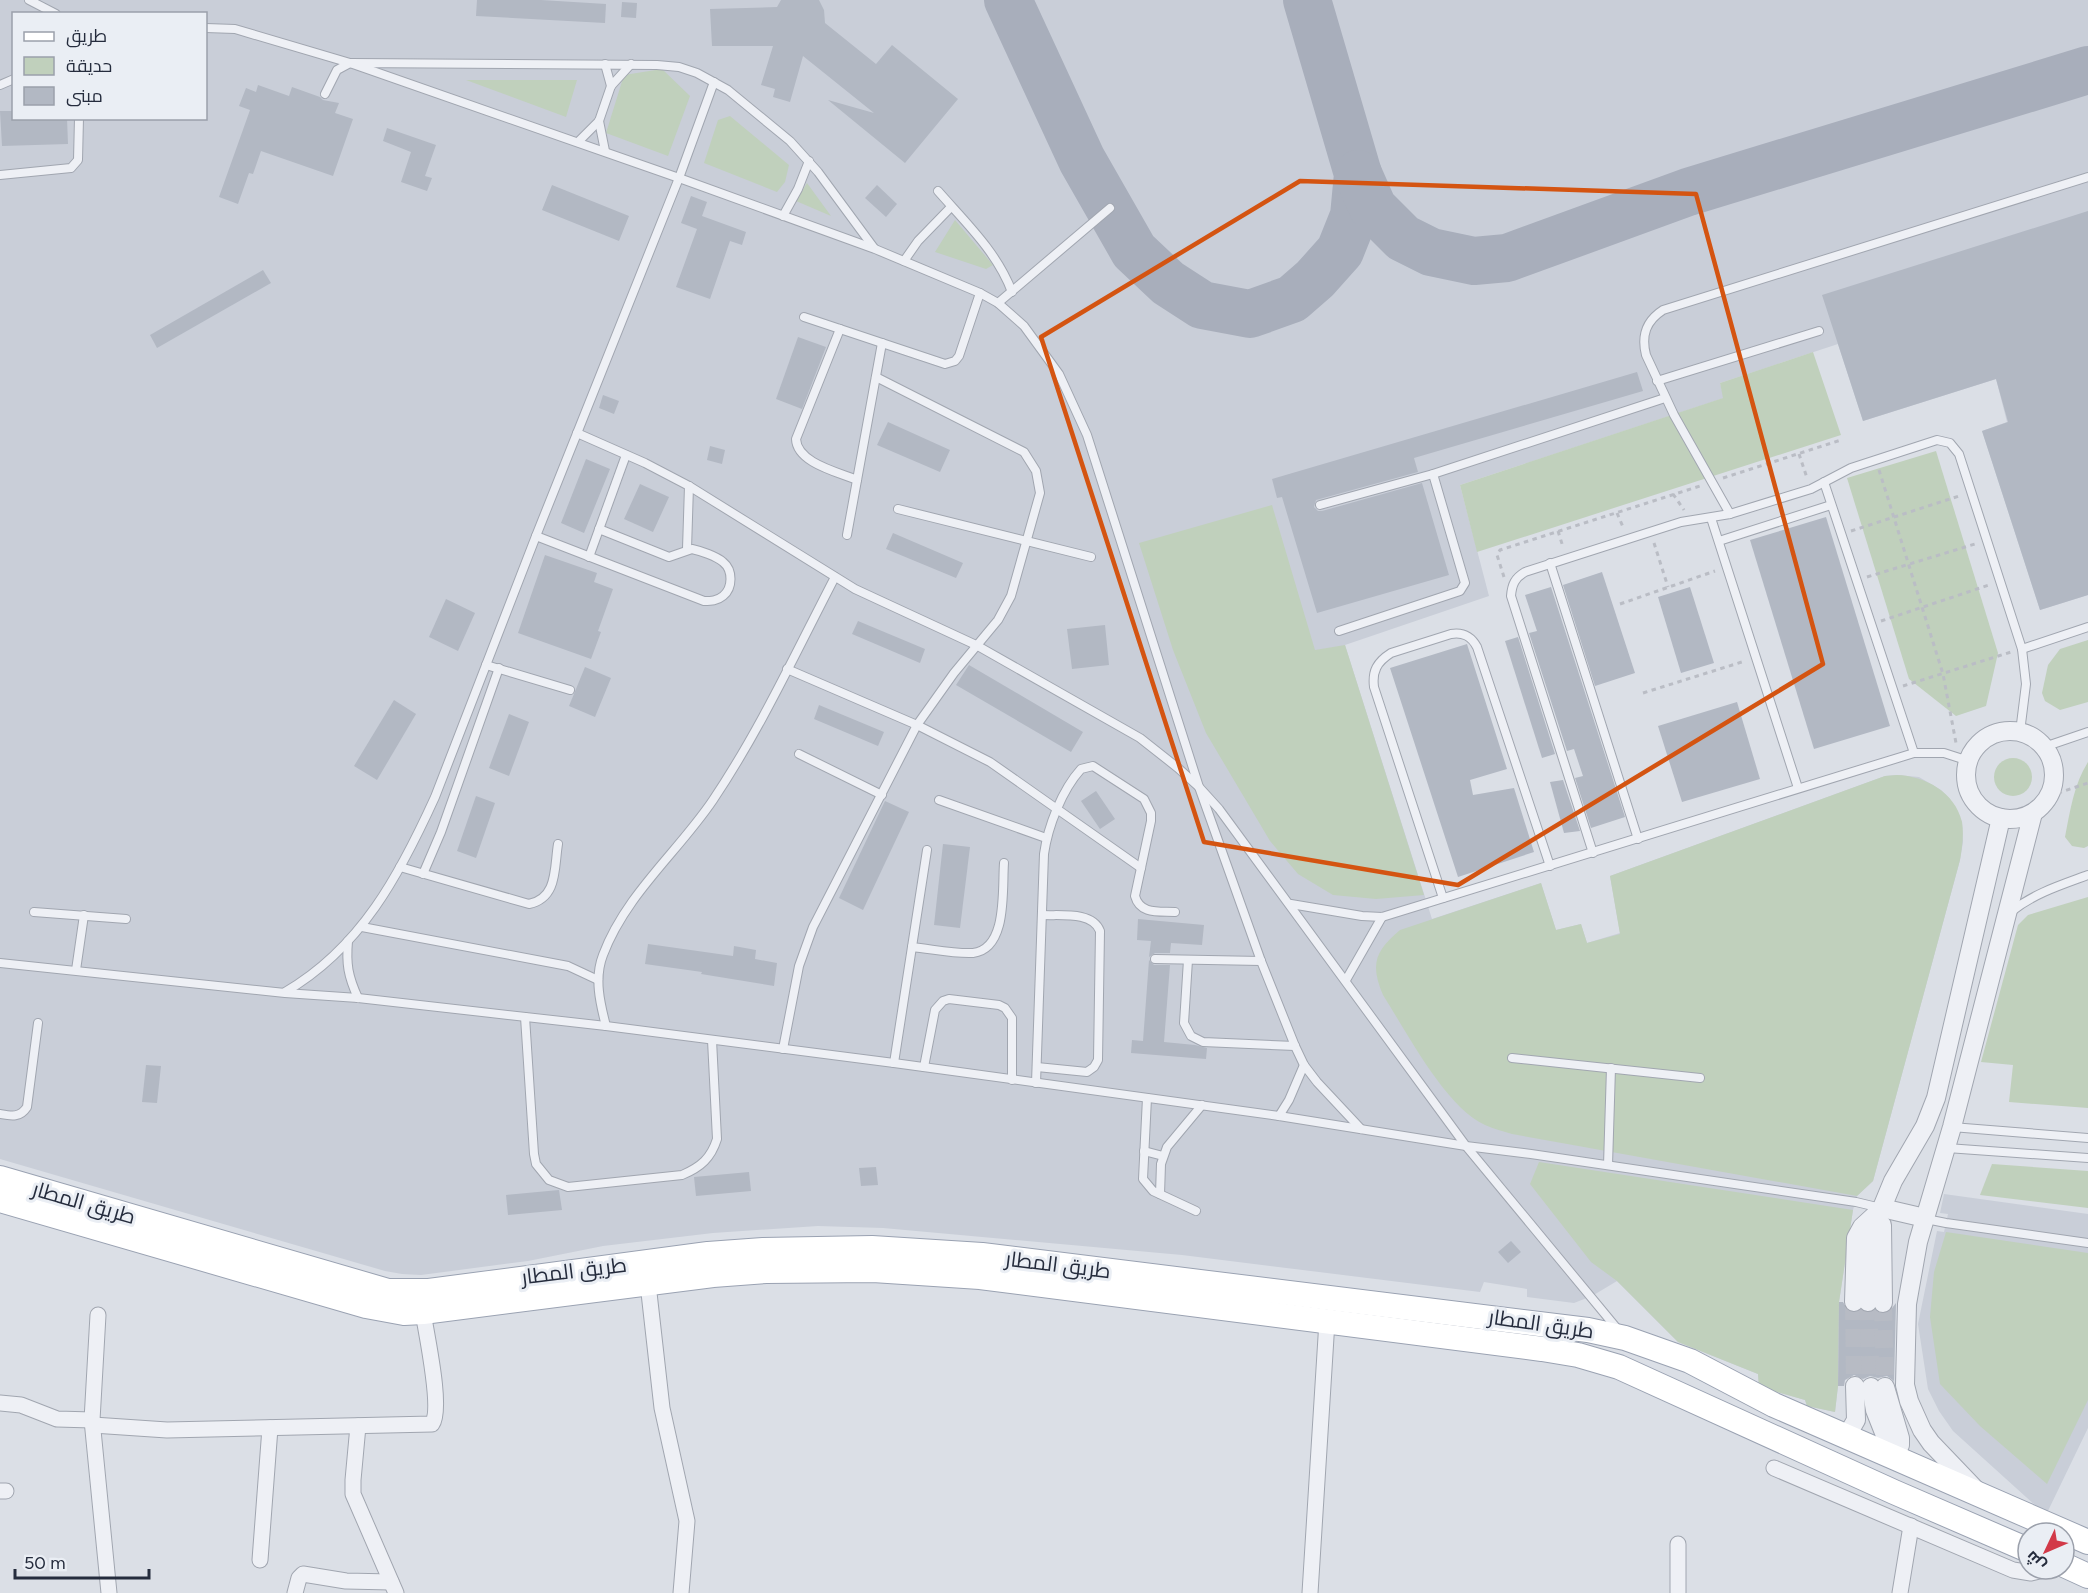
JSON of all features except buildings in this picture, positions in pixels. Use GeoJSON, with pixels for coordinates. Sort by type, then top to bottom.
{"type":"FeatureCollection","features":[{"type":"Feature","properties":{"kind":"main road","name":"طريق المطار"},"geometry":{"type":"LineString","coordinates":[[0,1178],[388,1291],[429,1291],[476,1295],[648,1284],[713,1275],[766,1271],[830,1269],[927,1272],[1327,1321],[1578,1355],[1619,1367],[2016,1545]]}},
{"type":"Feature","properties":{"kind":"main road","name":"طريق المطار"},"geometry":{"type":"LineString","coordinates":[[0,1200],[385,1311],[404,1313],[423,1312],[476,1295],[708,1254],[774,1249],[872,1248],[982,1255],[1555,1325],[1625,1338],[1690,1361],[1774,1405],[2088,1542]]}},
{"type":"Feature","properties":{"kind":"main road"},"geometry":{"type":"LineString","coordinates":[[1619,1367],[1625,1338]]}},
{"type":"Feature","properties":{"kind":"main road"},"geometry":{"type":"LineString","coordinates":[[1894,1458],[1890,1480],[1894,1492]]}},
{"type":"Feature","properties":{"kind":"main road"},"geometry":{"type":"LineString","coordinates":[[1982,1496],[1997,1520],[1992,1535]]}},
{"type":"Feature","properties":{"kind":"street"},"geometry":{"type":"LineString","coordinates":[[1999,732],[2020,732],[2037,740],[2044,747],[2051,758],[2054,783],[2042,806],[2033,813],[2012,819],[2001,818],[1979,806],[1968,785],[1964,759],[1989,736],[1999,732]]}},
{"type":"Feature","properties":{"kind":"street"},"geometry":{"type":"LineString","coordinates":[[1982,1496],[1931,1443],[1908,1401],[1905,1385],[1907,1304],[1913,1261],[1952,1127],[2033,813]]}},
{"type":"Feature","properties":{"kind":"street"},"geometry":{"type":"LineString","coordinates":[[1882,1208],[1862,1227],[1856,1238],[1868,1303],[1882,1208],[1898,1172],[1925,1126],[1936,1098],[2001,818]]}},
{"type":"Feature","properties":{"kind":"street"},"geometry":{"type":"LineString","coordinates":[[1882,1208],[1925,1218]]}},
{"type":"Feature","properties":{"kind":"street"},"geometry":{"type":"LineString","coordinates":[[648,1284],[662,1408],[687,1521],[681,1593]]}},
{"type":"Feature","properties":{"kind":"street"},"geometry":{"type":"LineString","coordinates":[[0,1403],[21,1405],[57,1419],[162,1430],[428,1424],[434,1421],[435,1383],[423,1312]]}},
{"type":"Feature","properties":{"kind":"street"},"geometry":{"type":"LineString","coordinates":[[99,1315],[92,1423],[108,1593]]}},
{"type":"Feature","properties":{"kind":"street"},"geometry":{"type":"LineString","coordinates":[[1310,1593],[1327,1321]]}},
{"type":"Feature","properties":{"kind":"street"},"geometry":{"type":"LineString","coordinates":[[1846,1437],[1870,1387],[1900,1438],[1900,1445],[1894,1458]]}},
{"type":"Feature","properties":{"kind":"street"},"geometry":{"type":"LineString","coordinates":[[295,1593],[299,1578],[303,1574],[347,1587],[393,1588],[353,1494],[358,1426]]}},
{"type":"Feature","properties":{"kind":"street"},"geometry":{"type":"LineString","coordinates":[[260,1560],[270,1428]]}},
{"type":"Feature","properties":{"kind":"street"},"geometry":{"type":"LineString","coordinates":[[1774,1468],[2016,1570]]}},
{"type":"Feature","properties":{"kind":"street"},"geometry":{"type":"LineString","coordinates":[[1900,1593],[1911,1526]]}},
{"type":"Feature","properties":{"kind":"street"},"geometry":{"type":"LineString","coordinates":[[1678,1544],[1678,1593]]}},
{"type":"Feature","properties":{"kind":"lane"},"geometry":{"type":"LineString","coordinates":[[29,0],[52,12]]}},
{"type":"Feature","properties":{"kind":"lane"},"geometry":{"type":"LineString","coordinates":[[207,28],[235,30],[350,63],[605,151],[875,249],[980,293],[998,303],[1024,326],[1059,374],[1087,435],[1199,787],[1295,1046],[1304,1065],[1361,1129]]}},
{"type":"Feature","properties":{"kind":"lane"},"geometry":{"type":"LineString","coordinates":[[325,94],[337,70],[350,63],[631,64],[679,67],[714,81],[728,90],[790,141],[809,161],[875,249]]}},
{"type":"Feature","properties":{"kind":"lane"},"geometry":{"type":"LineString","coordinates":[[604,64],[611,86]]}},
{"type":"Feature","properties":{"kind":"lane"},"geometry":{"type":"LineString","coordinates":[[578,142],[599,121],[611,86],[631,64]]}},
{"type":"Feature","properties":{"kind":"lane"},"geometry":{"type":"LineString","coordinates":[[285,993],[313,974],[362,927],[400,867],[435,797],[536,536],[680,178],[714,81]]}},
{"type":"Feature","properties":{"kind":"lane"},"geometry":{"type":"LineString","coordinates":[[0,175],[71,168],[78,160],[79,120]]}},
{"type":"Feature","properties":{"kind":"lane"},"geometry":{"type":"LineString","coordinates":[[599,121],[605,151]]}},
{"type":"Feature","properties":{"kind":"lane"},"geometry":{"type":"LineString","coordinates":[[783,216],[798,189],[809,161]]}},
{"type":"Feature","properties":{"kind":"lane"},"geometry":{"type":"LineString","coordinates":[[1730,514],[1665,398],[1646,355],[1643,344],[1644,334],[1647,324],[1654,316],[1663,310],[2088,177]]}},
{"type":"Feature","properties":{"kind":"lane"},"geometry":{"type":"LineString","coordinates":[[938,191],[994,256],[1002,267],[1012,292]]}},
{"type":"Feature","properties":{"kind":"lane"},"geometry":{"type":"LineString","coordinates":[[904,261],[924,234],[951,207]]}},
{"type":"Feature","properties":{"kind":"lane"},"geometry":{"type":"LineString","coordinates":[[998,303],[1110,208]]}},
{"type":"Feature","properties":{"kind":"lane"},"geometry":{"type":"LineString","coordinates":[[804,317],[950,364],[959,356],[980,293]]}},
{"type":"Feature","properties":{"kind":"lane"},"geometry":{"type":"LineString","coordinates":[[840,329],[796,439],[796,447],[807,459],[857,480]]}},
{"type":"Feature","properties":{"kind":"lane"},"geometry":{"type":"LineString","coordinates":[[1657,381],[1819,331]]}},
{"type":"Feature","properties":{"kind":"lane"},"geometry":{"type":"LineString","coordinates":[[847,535],[882,343]]}},
{"type":"Feature","properties":{"kind":"lane"},"geometry":{"type":"LineString","coordinates":[[783,1049],[805,946],[917,726],[931,704],[1004,610],[1011,596],[1040,493],[1036,471],[1024,452],[876,377]]}},
{"type":"Feature","properties":{"kind":"lane"},"geometry":{"type":"LineString","coordinates":[[1320,505],[1433,474],[1665,398]]}},
{"type":"Feature","properties":{"kind":"lane"},"geometry":{"type":"LineString","coordinates":[[577,433],[689,486],[864,594],[976,645],[1140,738],[1199,787],[1219,809],[1291,904],[1466,1146],[1625,1338]]}},
{"type":"Feature","properties":{"kind":"lane"},"geometry":{"type":"LineString","coordinates":[[1593,853],[1512,596],[1514,581],[1525,572],[1650,532],[1690,520],[1730,514],[1811,489],[1851,468],[1937,440],[1950,443],[1959,454],[2022,649],[2026,684],[2020,732]]}},
{"type":"Feature","properties":{"kind":"lane"},"geometry":{"type":"LineString","coordinates":[[589,557],[626,455]]}},
{"type":"Feature","properties":{"kind":"lane"},"geometry":{"type":"LineString","coordinates":[[1339,631],[1460,591],[1464,587],[1465,583],[1433,474]]}},
{"type":"Feature","properties":{"kind":"lane"},"geometry":{"type":"LineString","coordinates":[[1824,483],[1914,753]]}},
{"type":"Feature","properties":{"kind":"lane"},"geometry":{"type":"LineString","coordinates":[[687,549],[689,486]]}},
{"type":"Feature","properties":{"kind":"lane"},"geometry":{"type":"LineString","coordinates":[[1719,541],[1831,505]]}},
{"type":"Feature","properties":{"kind":"lane"},"geometry":{"type":"LineString","coordinates":[[898,510],[1091,557]]}},
{"type":"Feature","properties":{"kind":"lane"},"geometry":{"type":"LineString","coordinates":[[1712,518],[1798,789]]}},
{"type":"Feature","properties":{"kind":"lane"},"geometry":{"type":"LineString","coordinates":[[536,536],[704,601],[714,601],[723,596],[729,588],[731,579],[729,569],[723,561],[696,550],[687,549],[669,557],[600,529]]}},
{"type":"Feature","properties":{"kind":"lane"},"geometry":{"type":"LineString","coordinates":[[1550,563],[1638,839]]}},
{"type":"Feature","properties":{"kind":"lane"},"geometry":{"type":"LineString","coordinates":[[606,1026],[600,1003],[598,980],[602,956],[642,888],[716,795],[742,755],[835,577]]}},
{"type":"Feature","properties":{"kind":"lane"},"geometry":{"type":"LineString","coordinates":[[2022,649],[2088,627]]}},
{"type":"Feature","properties":{"kind":"lane"},"geometry":{"type":"LineString","coordinates":[[1443,898],[1374,687],[1373,677],[1382,659],[1391,653],[1451,634],[1467,635],[1477,647],[1550,866]]}},
{"type":"Feature","properties":{"kind":"lane"},"geometry":{"type":"LineString","coordinates":[[486,665],[570,690]]}},
{"type":"Feature","properties":{"kind":"lane"},"geometry":{"type":"LineString","coordinates":[[423,874],[441,832],[499,668]]}},
{"type":"Feature","properties":{"kind":"lane"},"geometry":{"type":"LineString","coordinates":[[787,669],[917,726],[990,762],[1141,868]]}},
{"type":"Feature","properties":{"kind":"lane"},"geometry":{"type":"LineString","coordinates":[[2044,747],[2088,732]]}},
{"type":"Feature","properties":{"kind":"lane"},"geometry":{"type":"LineString","coordinates":[[1291,904],[1362,916],[1382,917],[1914,753],[1944,753],[1964,759]]}},
{"type":"Feature","properties":{"kind":"lane"},"geometry":{"type":"LineString","coordinates":[[799,754],[882,795]]}},
{"type":"Feature","properties":{"kind":"lane"},"geometry":{"type":"LineString","coordinates":[[1036,1083],[1046,838],[1058,808],[1077,774],[1086,766],[1093,766],[1144,799],[1151,813],[1151,821],[1135,897],[1138,905],[1145,910],[1176,912]]}},
{"type":"Feature","properties":{"kind":"lane"},"geometry":{"type":"LineString","coordinates":[[939,800],[1046,838]]}},
{"type":"Feature","properties":{"kind":"lane"},"geometry":{"type":"LineString","coordinates":[[400,867],[520,903],[537,902],[550,890],[558,844]]}},
{"type":"Feature","properties":{"kind":"lane"},"geometry":{"type":"LineString","coordinates":[[894,1063],[927,850]]}},
{"type":"Feature","properties":{"kind":"lane"},"geometry":{"type":"LineString","coordinates":[[912,947],[972,953],[987,948],[1000,928],[1004,863]]}},
{"type":"Feature","properties":{"kind":"lane"},"geometry":{"type":"LineString","coordinates":[[2006,915],[2035,896],[2088,875]]}},
{"type":"Feature","properties":{"kind":"lane"},"geometry":{"type":"LineString","coordinates":[[34,912],[126,919]]}},
{"type":"Feature","properties":{"kind":"lane"},"geometry":{"type":"LineString","coordinates":[[76,970],[84,915]]}},
{"type":"Feature","properties":{"kind":"lane"},"geometry":{"type":"LineString","coordinates":[[1037,1067],[1087,1072],[1098,1060],[1100,931],[1097,925],[1087,918],[1042,915]]}},
{"type":"Feature","properties":{"kind":"lane"},"geometry":{"type":"LineString","coordinates":[[1346,980],[1382,917]]}},
{"type":"Feature","properties":{"kind":"lane"},"geometry":{"type":"LineString","coordinates":[[362,927],[567,966],[598,980]]}},
{"type":"Feature","properties":{"kind":"lane"},"geometry":{"type":"LineString","coordinates":[[348,941],[346,961],[349,980],[358,998]]}},
{"type":"Feature","properties":{"kind":"lane"},"geometry":{"type":"LineString","coordinates":[[1155,959],[1262,962]]}},
{"type":"Feature","properties":{"kind":"lane"},"geometry":{"type":"LineString","coordinates":[[1188,960],[1184,1023],[1191,1036],[1203,1042],[1295,1046]]}},
{"type":"Feature","properties":{"kind":"lane"},"geometry":{"type":"LineString","coordinates":[[0,963],[285,993],[358,998],[606,1026],[894,1063],[1279,1116],[1466,1146],[1856,1202],[1882,1208]]}},
{"type":"Feature","properties":{"kind":"lane"},"geometry":{"type":"LineString","coordinates":[[924,1067],[935,1010],[939,1005],[949,999],[999,1005],[1005,1008],[1012,1018],[1012,1080]]}},
{"type":"Feature","properties":{"kind":"lane"},"geometry":{"type":"LineString","coordinates":[[525,1017],[536,1164],[549,1180],[568,1187],[682,1174],[694,1170],[705,1162],[717,1138],[712,1040]]}},
{"type":"Feature","properties":{"kind":"lane"},"geometry":{"type":"LineString","coordinates":[[0,1114],[15,1117],[24,1112],[27,1107],[38,1023]]}},
{"type":"Feature","properties":{"kind":"lane"},"geometry":{"type":"LineString","coordinates":[[1512,1058],[1700,1078]]}},
{"type":"Feature","properties":{"kind":"lane"},"geometry":{"type":"LineString","coordinates":[[1279,1116],[1289,1100],[1304,1065]]}},
{"type":"Feature","properties":{"kind":"lane"},"geometry":{"type":"LineString","coordinates":[[1608,1166],[1611,1068]]}},
{"type":"Feature","properties":{"kind":"lane"},"geometry":{"type":"LineString","coordinates":[[1148,1098],[1143,1179],[1147,1186],[1196,1212]]}},
{"type":"Feature","properties":{"kind":"lane"},"geometry":{"type":"LineString","coordinates":[[1160,1194],[1163,1156],[1173,1139],[1202,1105]]}},
{"type":"Feature","properties":{"kind":"lane"},"geometry":{"type":"LineString","coordinates":[[1952,1127],[2088,1138]]}},
{"type":"Feature","properties":{"kind":"lane"},"geometry":{"type":"LineString","coordinates":[[1946,1148],[2088,1158]]}},
{"type":"Feature","properties":{"kind":"lane"},"geometry":{"type":"LineString","coordinates":[[1144,1151],[1163,1156]]}},
{"type":"Feature","properties":{"kind":"lane"},"geometry":{"type":"LineString","coordinates":[[1925,1218],[2088,1243]]}},
{"type":"Feature","properties":{"kind":"path"},"geometry":{"type":"LineString","coordinates":[[1512,596],[1497,553],[1500,550],[1841,440]]}},
{"type":"Feature","properties":{"kind":"path"},"geometry":{"type":"LineString","coordinates":[[1799,454],[1811,489]]}},
{"type":"Feature","properties":{"kind":"path"},"geometry":{"type":"LineString","coordinates":[[1875,459],[1943,674],[1964,759]]}},
{"type":"Feature","properties":{"kind":"path"},"geometry":{"type":"LineString","coordinates":[[1841,534],[1971,492]]}},
{"type":"Feature","properties":{"kind":"path"},"geometry":{"type":"LineString","coordinates":[[1673,494],[1690,520]]}},
{"type":"Feature","properties":{"kind":"path"},"geometry":{"type":"LineString","coordinates":[[1558,531],[1567,558]]}},
{"type":"Feature","properties":{"kind":"path"},"geometry":{"type":"LineString","coordinates":[[1650,532],[1668,587]]}},
{"type":"Feature","properties":{"kind":"path"},"geometry":{"type":"LineString","coordinates":[[1856,580],[1987,541]]}},
{"type":"Feature","properties":{"kind":"path"},"geometry":{"type":"LineString","coordinates":[[1620,604],[1727,567]]}},
{"type":"Feature","properties":{"kind":"path"},"geometry":{"type":"LineString","coordinates":[[1871,625],[2000,582]]}},
{"type":"Feature","properties":{"kind":"path"},"geometry":{"type":"LineString","coordinates":[[1892,689],[2022,649]]}},
{"type":"Feature","properties":{"kind":"path"},"geometry":{"type":"LineString","coordinates":[[1643,693],[1756,657]]}},
{"type":"Feature","properties":{"kind":"path"},"geometry":{"type":"LineString","coordinates":[[2049,796],[2088,783]]}},
{"type":"Feature","properties":{"kind":"highlighted area"},"geometry":{"type":"Polygon","coordinates":[[[1300,181],[1696,194],[1823,664],[1458,885],[1204,842],[1041,337],[1300,181]]]}},
{"type":"Feature","properties":{"kind":"shaded area"},"geometry":{"type":"Polygon","coordinates":[[[0,0],[2088,0],[2088,595],[2040,610],[1982,431],[2007,422],[1996,379],[1863,421],[1838,344],[1720,383],[1724,398],[1460,485],[1489,596],[1345,645],[1432,919],[1541,883],[1556,930],[1581,924],[1587,943],[1620,933],[1610,876],[1885,776],[1919,777],[1941,790],[1950,799],[1962,822],[1963,842],[1960,860],[1873,1181],[1857,1196],[1853,1210],[1839,1302],[1838,1386],[1835,1412],[1807,1406],[1805,1400],[1759,1387],[1758,1374],[1678,1342],[1617,1281],[1592,1296],[1574,1303],[1527,1297],[1527,1289],[1484,1282],[1480,1292],[1182,1255],[883,1228],[818,1226],[713,1233],[603,1246],[528,1261],[421,1275],[385,1271],[0,1159],[0,0]]]}},
{"type":"Feature","properties":{"kind":"shaded area"},"geometry":{"type":"Polygon","coordinates":[[[1944,1194],[2088,1214],[2088,1428],[2046,1515],[1953,1431],[1939,1411],[1928,1389],[1918,1324],[1937,1231],[1944,1232],[1948,1214],[1940,1213],[1944,1194]]]}},
{"type":"Feature","properties":{"kind":"green space"},"geometry":{"type":"Polygon","coordinates":[[[662,69],[690,96],[668,156],[606,133],[624,75],[662,69]]]}},
{"type":"Feature","properties":{"kind":"green space"},"geometry":{"type":"Polygon","coordinates":[[[466,80],[577,80],[566,117],[466,80]]]}},
{"type":"Feature","properties":{"kind":"green space"},"geometry":{"type":"Polygon","coordinates":[[[730,116],[789,165],[785,182],[777,192],[704,163],[718,120],[730,116]]]}},
{"type":"Feature","properties":{"kind":"green space"},"geometry":{"type":"Polygon","coordinates":[[[807,183],[831,216],[796,201],[807,183]]]}},
{"type":"Feature","properties":{"kind":"green space"},"geometry":{"type":"Polygon","coordinates":[[[955,220],[993,265],[986,269],[935,252],[955,220]]]}},
{"type":"Feature","properties":{"kind":"green space"},"geometry":{"type":"Polygon","coordinates":[[[1813,352],[1841,435],[1477,552],[1460,485],[1723,398],[1720,383],[1813,352]]]}},
{"type":"Feature","properties":{"kind":"green space"},"geometry":{"type":"Polygon","coordinates":[[[1936,451],[1998,653],[1986,706],[1956,716],[1909,679],[1847,478],[1936,451]]]}},
{"type":"Feature","properties":{"kind":"green space"},"geometry":{"type":"Polygon","coordinates":[[[1272,505],[1315,650],[1345,645],[1424,895],[1376,899],[1333,895],[1298,874],[1270,841],[1206,733],[1173,650],[1139,543],[1272,505]]]}},
{"type":"Feature","properties":{"kind":"green space"},"geometry":{"type":"Polygon","coordinates":[[[2088,640],[2088,702],[2060,710],[2045,701],[2042,693],[2048,665],[2060,649],[2088,640]]]}},
{"type":"Feature","properties":{"kind":"green space"},"geometry":{"type":"Polygon","coordinates":[[[2013,758],[2027,763],[2032,777],[2027,791],[2013,796],[1999,791],[1994,777],[1999,763],[2013,758]]]}},
{"type":"Feature","properties":{"kind":"green space"},"geometry":{"type":"Polygon","coordinates":[[[2088,762],[2088,846],[2084,848],[2072,846],[2065,837],[2076,789],[2088,762]]]}},
{"type":"Feature","properties":{"kind":"green space"},"geometry":{"type":"Polygon","coordinates":[[[1897,775],[1928,782],[1946,794],[1958,811],[1963,832],[1960,860],[1873,1181],[1857,1196],[1512,1134],[1485,1125],[1470,1116],[1442,1086],[1383,995],[1377,975],[1377,959],[1385,945],[1400,930],[1541,883],[1556,930],[1581,924],[1587,943],[1620,934],[1610,876],[1885,776],[1897,775]]]}},
{"type":"Feature","properties":{"kind":"green space"},"geometry":{"type":"Polygon","coordinates":[[[2088,897],[2088,1108],[2009,1102],[2013,1065],[1981,1062],[2018,925],[2028,915],[2088,897]]]}},
{"type":"Feature","properties":{"kind":"green space"},"geometry":{"type":"Polygon","coordinates":[[[1539,1162],[1853,1210],[1839,1302],[1838,1386],[1835,1412],[1807,1406],[1805,1400],[1759,1387],[1758,1374],[1678,1342],[1617,1281],[1591,1262],[1530,1184],[1539,1162]]]}},
{"type":"Feature","properties":{"kind":"green space"},"geometry":{"type":"Polygon","coordinates":[[[1992,1164],[2088,1171],[2088,1208],[1980,1195],[1992,1164]]]}},
{"type":"Feature","properties":{"kind":"green space"},"geometry":{"type":"Polygon","coordinates":[[[1946,1232],[2088,1253],[2088,1400],[2047,1484],[1980,1426],[1940,1384],[1930,1317],[1934,1272],[1946,1232]]]}},
{"type":"Feature","properties":{"kind":"taxiway"},"geometry":{"type":"LineString","coordinates":[[1008,0],[1082,160],[1134,251],[1168,283],[1202,305],[1250,314],[1292,299],[1315,279],[1340,251],[1354,216],[1358,174],[1307,0]]}},
{"type":"Feature","properties":{"kind":"taxiway"},"geometry":{"type":"LineString","coordinates":[[1358,174],[1373,208],[1403,238],[1431,252],[1474,261],[1507,258],[1688,192],[2088,70]]}},
{"type":"Feature","properties":{"kind":"tunnel"},"geometry":{"type":"LineString","coordinates":[[1854,1302],[1855,1386]]}},
{"type":"Feature","properties":{"kind":"tunnel"},"geometry":{"type":"LineString","coordinates":[[1868,1302],[1871,1387]]}},
{"type":"Feature","properties":{"kind":"tunnel"},"geometry":{"type":"LineString","coordinates":[[1883,1303],[1885,1387]]}}]}
